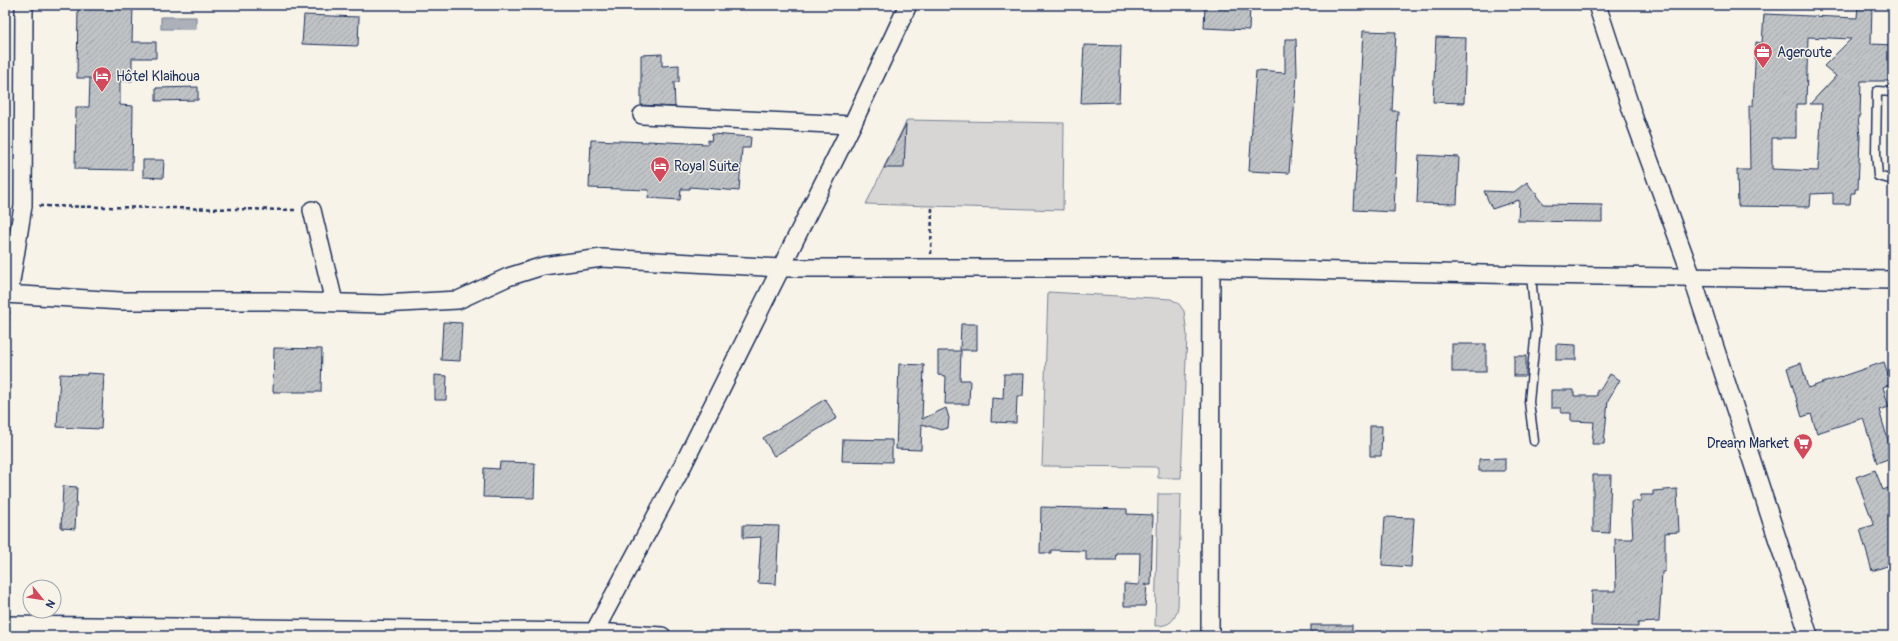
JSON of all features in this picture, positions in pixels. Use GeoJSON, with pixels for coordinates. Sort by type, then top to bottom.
{"type":"FeatureCollection","features":[{"type":"Feature","properties":{"kind":"street"},"geometry":{"type":"LineString","coordinates":[[24,5],[22,206],[7,294],[120,301],[334,302],[382,304],[458,300],[508,277],[543,266],[602,258],[781,268],[1211,268],[1531,275],[1893,280]]}},
{"type":"Feature","properties":{"kind":"street"},"geometry":{"type":"LineString","coordinates":[[593,634],[680,471],[852,125],[908,5]]}},
{"type":"Feature","properties":{"kind":"street"},"geometry":{"type":"LineString","coordinates":[[1597,5],[1634,118],[1692,277],[1809,636]]}},
{"type":"Feature","properties":{"kind":"street"},"geometry":{"type":"LineString","coordinates":[[642,115],[852,125]]}},
{"type":"Feature","properties":{"kind":"street"},"geometry":{"type":"LineString","coordinates":[[312,210],[334,302]]}},
{"type":"Feature","properties":{"kind":"street"},"geometry":{"type":"LineString","coordinates":[[1210,636],[1211,268]]}},
{"type":"Feature","properties":{"kind":"street"},"geometry":{"type":"LineString","coordinates":[[6,625],[662,636]]}},
{"type":"Feature","properties":{"kind":"lane"},"geometry":{"type":"LineString","coordinates":[[1893,92],[1878,91],[1876,153],[1878,176],[1893,180]]}},
{"type":"Feature","properties":{"kind":"lane"},"geometry":{"type":"LineString","coordinates":[[1531,275],[1536,329],[1528,402],[1534,442]]}},
{"type":"Feature","properties":{"kind":"path"},"geometry":{"type":"LineString","coordinates":[[22,206],[312,210]]}},
{"type":"Feature","properties":{"kind":"path"},"geometry":{"type":"LineString","coordinates":[[931,268],[932,206]]}},
{"type":"Feature","properties":{"kind":"path"},"geometry":{"type":"LineString","coordinates":[[5,392],[7,294]]}},
{"type":"Feature","properties":{"kind":"path"},"geometry":{"type":"LineString","coordinates":[[5,586],[6,625]]}},
{"type":"Feature","properties":{"kind":"shaded area"},"geometry":{"type":"Polygon","coordinates":[[[161,17],[196,17],[196,29],[161,29],[161,17]]]}},
{"type":"Feature","properties":{"kind":"shaded area"},"geometry":{"type":"Polygon","coordinates":[[[907,120],[1064,123],[1063,210],[866,204],[907,120]]]}},
{"type":"Feature","properties":{"kind":"shaded area"},"geometry":{"type":"Polygon","coordinates":[[[1048,292],[1171,299],[1178,303],[1184,311],[1187,335],[1181,478],[1158,478],[1158,467],[1042,466],[1048,292]]]}},
{"type":"Feature","properties":{"kind":"shaded area"},"geometry":{"type":"Polygon","coordinates":[[[1158,494],[1181,494],[1178,607],[1171,622],[1160,626],[1155,626],[1158,494]]]}},
{"type":"Feature","properties":{"kind":"building"},"geometry":{"type":"Polygon","coordinates":[[[78,5],[133,5],[132,42],[156,42],[156,58],[132,58],[132,81],[120,81],[120,105],[133,106],[132,170],[75,169],[76,107],[89,107],[90,78],[77,78],[78,5]]]}},
{"type":"Feature","properties":{"kind":"building"},"geometry":{"type":"Polygon","coordinates":[[[1205,5],[1250,5],[1249,30],[1204,28],[1205,5]]]}},
{"type":"Feature","properties":{"kind":"building"},"geometry":{"type":"Polygon","coordinates":[[[1858,5],[1872,5],[1871,44],[1893,45],[1893,75],[1889,75],[1888,81],[1861,81],[1860,116],[1858,116],[1860,137],[1858,189],[1855,189],[1855,193],[1851,193],[1850,204],[1833,204],[1833,193],[1811,194],[1810,207],[1738,206],[1737,170],[1750,170],[1749,106],[1753,106],[1756,42],[1762,43],[1764,14],[1857,18],[1858,5]],[[1808,37],[1806,104],[1796,104],[1796,138],[1772,138],[1772,169],[1818,171],[1822,104],[1810,104],[1836,76],[1824,66],[1851,39],[1808,37]]]}},
{"type":"Feature","properties":{"kind":"building"},"geometry":{"type":"Polygon","coordinates":[[[304,15],[359,17],[358,46],[302,44],[304,15]]]}},
{"type":"Feature","properties":{"kind":"building"},"geometry":{"type":"Polygon","coordinates":[[[1363,31],[1396,32],[1392,111],[1398,111],[1394,212],[1354,210],[1363,31]]]}},
{"type":"Feature","properties":{"kind":"building"},"geometry":{"type":"Polygon","coordinates":[[[1436,37],[1466,38],[1464,103],[1433,102],[1436,37]]]}},
{"type":"Feature","properties":{"kind":"building"},"geometry":{"type":"Polygon","coordinates":[[[1285,39],[1296,39],[1297,74],[1289,173],[1249,171],[1256,71],[1285,73],[1285,39]]]}},
{"type":"Feature","properties":{"kind":"building"},"geometry":{"type":"Polygon","coordinates":[[[1084,45],[1121,46],[1119,102],[1081,103],[1084,45]]]}},
{"type":"Feature","properties":{"kind":"building"},"geometry":{"type":"Polygon","coordinates":[[[662,54],[662,66],[679,65],[679,82],[674,82],[675,107],[641,105],[641,55],[662,54]]]}},
{"type":"Feature","properties":{"kind":"building"},"geometry":{"type":"Polygon","coordinates":[[[198,87],[198,100],[156,101],[156,88],[198,87]]]}},
{"type":"Feature","properties":{"kind":"building"},"geometry":{"type":"Polygon","coordinates":[[[906,124],[904,168],[884,168],[906,124]]]}},
{"type":"Feature","properties":{"kind":"building"},"geometry":{"type":"Polygon","coordinates":[[[712,134],[751,137],[750,148],[742,148],[739,191],[690,187],[690,189],[681,189],[680,200],[648,198],[649,190],[589,188],[591,140],[708,144],[708,140],[711,141],[712,134]]]}},
{"type":"Feature","properties":{"kind":"building"},"geometry":{"type":"Polygon","coordinates":[[[1419,155],[1459,157],[1457,204],[1417,203],[1419,155]]]}},
{"type":"Feature","properties":{"kind":"building"},"geometry":{"type":"Polygon","coordinates":[[[143,160],[164,160],[163,178],[143,177],[143,160]]]}},
{"type":"Feature","properties":{"kind":"building"},"geometry":{"type":"Polygon","coordinates":[[[1527,182],[1534,192],[1538,193],[1536,195],[1543,204],[1602,205],[1602,222],[1518,221],[1519,200],[1492,209],[1484,191],[1514,192],[1527,182]]]}},
{"type":"Feature","properties":{"kind":"building"},"geometry":{"type":"Polygon","coordinates":[[[443,322],[462,323],[460,361],[441,360],[443,322]]]}},
{"type":"Feature","properties":{"kind":"building"},"geometry":{"type":"Polygon","coordinates":[[[961,324],[977,324],[977,350],[960,350],[961,324]]]}},
{"type":"Feature","properties":{"kind":"building"},"geometry":{"type":"Polygon","coordinates":[[[1452,344],[1486,344],[1486,372],[1452,372],[1452,344]]]}},
{"type":"Feature","properties":{"kind":"building"},"geometry":{"type":"Polygon","coordinates":[[[1556,344],[1576,345],[1576,360],[1556,360],[1556,344]]]}},
{"type":"Feature","properties":{"kind":"building"},"geometry":{"type":"Polygon","coordinates":[[[274,348],[322,349],[321,392],[273,392],[274,348]]]}},
{"type":"Feature","properties":{"kind":"building"},"geometry":{"type":"Polygon","coordinates":[[[938,351],[961,351],[960,380],[970,380],[969,404],[945,404],[946,376],[938,375],[938,351]]]}},
{"type":"Feature","properties":{"kind":"building"},"geometry":{"type":"Polygon","coordinates":[[[1514,356],[1526,356],[1526,376],[1514,376],[1514,356]]]}},
{"type":"Feature","properties":{"kind":"building"},"geometry":{"type":"Polygon","coordinates":[[[1884,362],[1891,384],[1883,387],[1889,407],[1879,410],[1893,457],[1877,463],[1863,418],[1817,433],[1811,414],[1802,417],[1787,368],[1801,363],[1808,388],[1884,362]]]}},
{"type":"Feature","properties":{"kind":"building"},"geometry":{"type":"Polygon","coordinates":[[[899,364],[924,365],[922,419],[946,408],[949,418],[948,428],[941,430],[922,424],[921,450],[896,449],[899,364]]]}},
{"type":"Feature","properties":{"kind":"building"},"geometry":{"type":"Polygon","coordinates":[[[87,373],[104,374],[101,429],[57,427],[60,374],[87,375],[87,373]]]}},
{"type":"Feature","properties":{"kind":"building"},"geometry":{"type":"Polygon","coordinates":[[[1004,374],[1024,374],[1023,396],[1017,396],[1016,423],[991,422],[992,398],[1003,399],[1004,374]]]}},
{"type":"Feature","properties":{"kind":"building"},"geometry":{"type":"Polygon","coordinates":[[[1610,374],[1620,380],[1608,400],[1604,444],[1592,444],[1594,422],[1571,421],[1571,413],[1561,413],[1561,408],[1551,408],[1551,390],[1574,390],[1574,396],[1597,396],[1597,390],[1600,390],[1610,374]]]}},
{"type":"Feature","properties":{"kind":"building"},"geometry":{"type":"Polygon","coordinates":[[[435,375],[447,376],[446,400],[435,400],[435,375]]]}},
{"type":"Feature","properties":{"kind":"building"},"geometry":{"type":"Polygon","coordinates":[[[825,399],[837,418],[774,456],[763,438],[825,399]]]}},
{"type":"Feature","properties":{"kind":"building"},"geometry":{"type":"Polygon","coordinates":[[[1370,426],[1382,426],[1381,456],[1370,456],[1370,426]]]}},
{"type":"Feature","properties":{"kind":"building"},"geometry":{"type":"Polygon","coordinates":[[[843,439],[892,440],[892,462],[842,461],[843,439]]]}},
{"type":"Feature","properties":{"kind":"building"},"geometry":{"type":"Polygon","coordinates":[[[1505,458],[1505,471],[1479,471],[1479,459],[1505,458]]]}},
{"type":"Feature","properties":{"kind":"building"},"geometry":{"type":"Polygon","coordinates":[[[500,462],[535,463],[534,498],[483,497],[484,468],[499,469],[500,462]]]}},
{"type":"Feature","properties":{"kind":"building"},"geometry":{"type":"Polygon","coordinates":[[[1875,470],[1883,490],[1893,486],[1893,564],[1872,571],[1860,529],[1874,525],[1856,477],[1875,470]]]}},
{"type":"Feature","properties":{"kind":"building"},"geometry":{"type":"Polygon","coordinates":[[[1593,475],[1611,475],[1609,533],[1593,532],[1593,475]]]}},
{"type":"Feature","properties":{"kind":"building"},"geometry":{"type":"Polygon","coordinates":[[[63,486],[77,487],[75,529],[61,528],[63,486]]]}},
{"type":"Feature","properties":{"kind":"building"},"geometry":{"type":"Polygon","coordinates":[[[1677,489],[1679,532],[1665,533],[1665,572],[1662,572],[1659,622],[1638,623],[1638,627],[1591,626],[1592,591],[1616,591],[1615,539],[1633,539],[1631,502],[1641,501],[1641,495],[1653,495],[1653,491],[1677,489]]]}},
{"type":"Feature","properties":{"kind":"building"},"geometry":{"type":"Polygon","coordinates":[[[1041,507],[1127,509],[1127,514],[1153,515],[1151,585],[1147,585],[1145,606],[1124,606],[1124,584],[1139,585],[1140,553],[1116,553],[1115,560],[1086,560],[1086,551],[1051,550],[1051,553],[1040,553],[1041,507]]]}},
{"type":"Feature","properties":{"kind":"building"},"geometry":{"type":"Polygon","coordinates":[[[1385,517],[1414,518],[1411,567],[1382,565],[1385,517]]]}},
{"type":"Feature","properties":{"kind":"building"},"geometry":{"type":"Polygon","coordinates":[[[743,525],[779,526],[776,584],[758,583],[761,537],[743,538],[743,525]]]}},
{"type":"Feature","properties":{"kind":"building"},"geometry":{"type":"Polygon","coordinates":[[[1311,625],[1352,625],[1352,636],[1311,636],[1311,625]]]}},
{"type":"Feature","properties":{"kind":"place","name":"Ageroute"},"geometry":{"type":"Point","coordinates":[1763,69]}},
{"type":"Feature","properties":{"kind":"place","name":"Hôtel Klaihoua"},"geometry":{"type":"Point","coordinates":[102,93]}},
{"type":"Feature","properties":{"kind":"place","name":"Royal Suite"},"geometry":{"type":"Point","coordinates":[660,183]}},
{"type":"Feature","properties":{"kind":"place","name":"Dream Market"},"geometry":{"type":"Point","coordinates":[1803,460]}}]}
